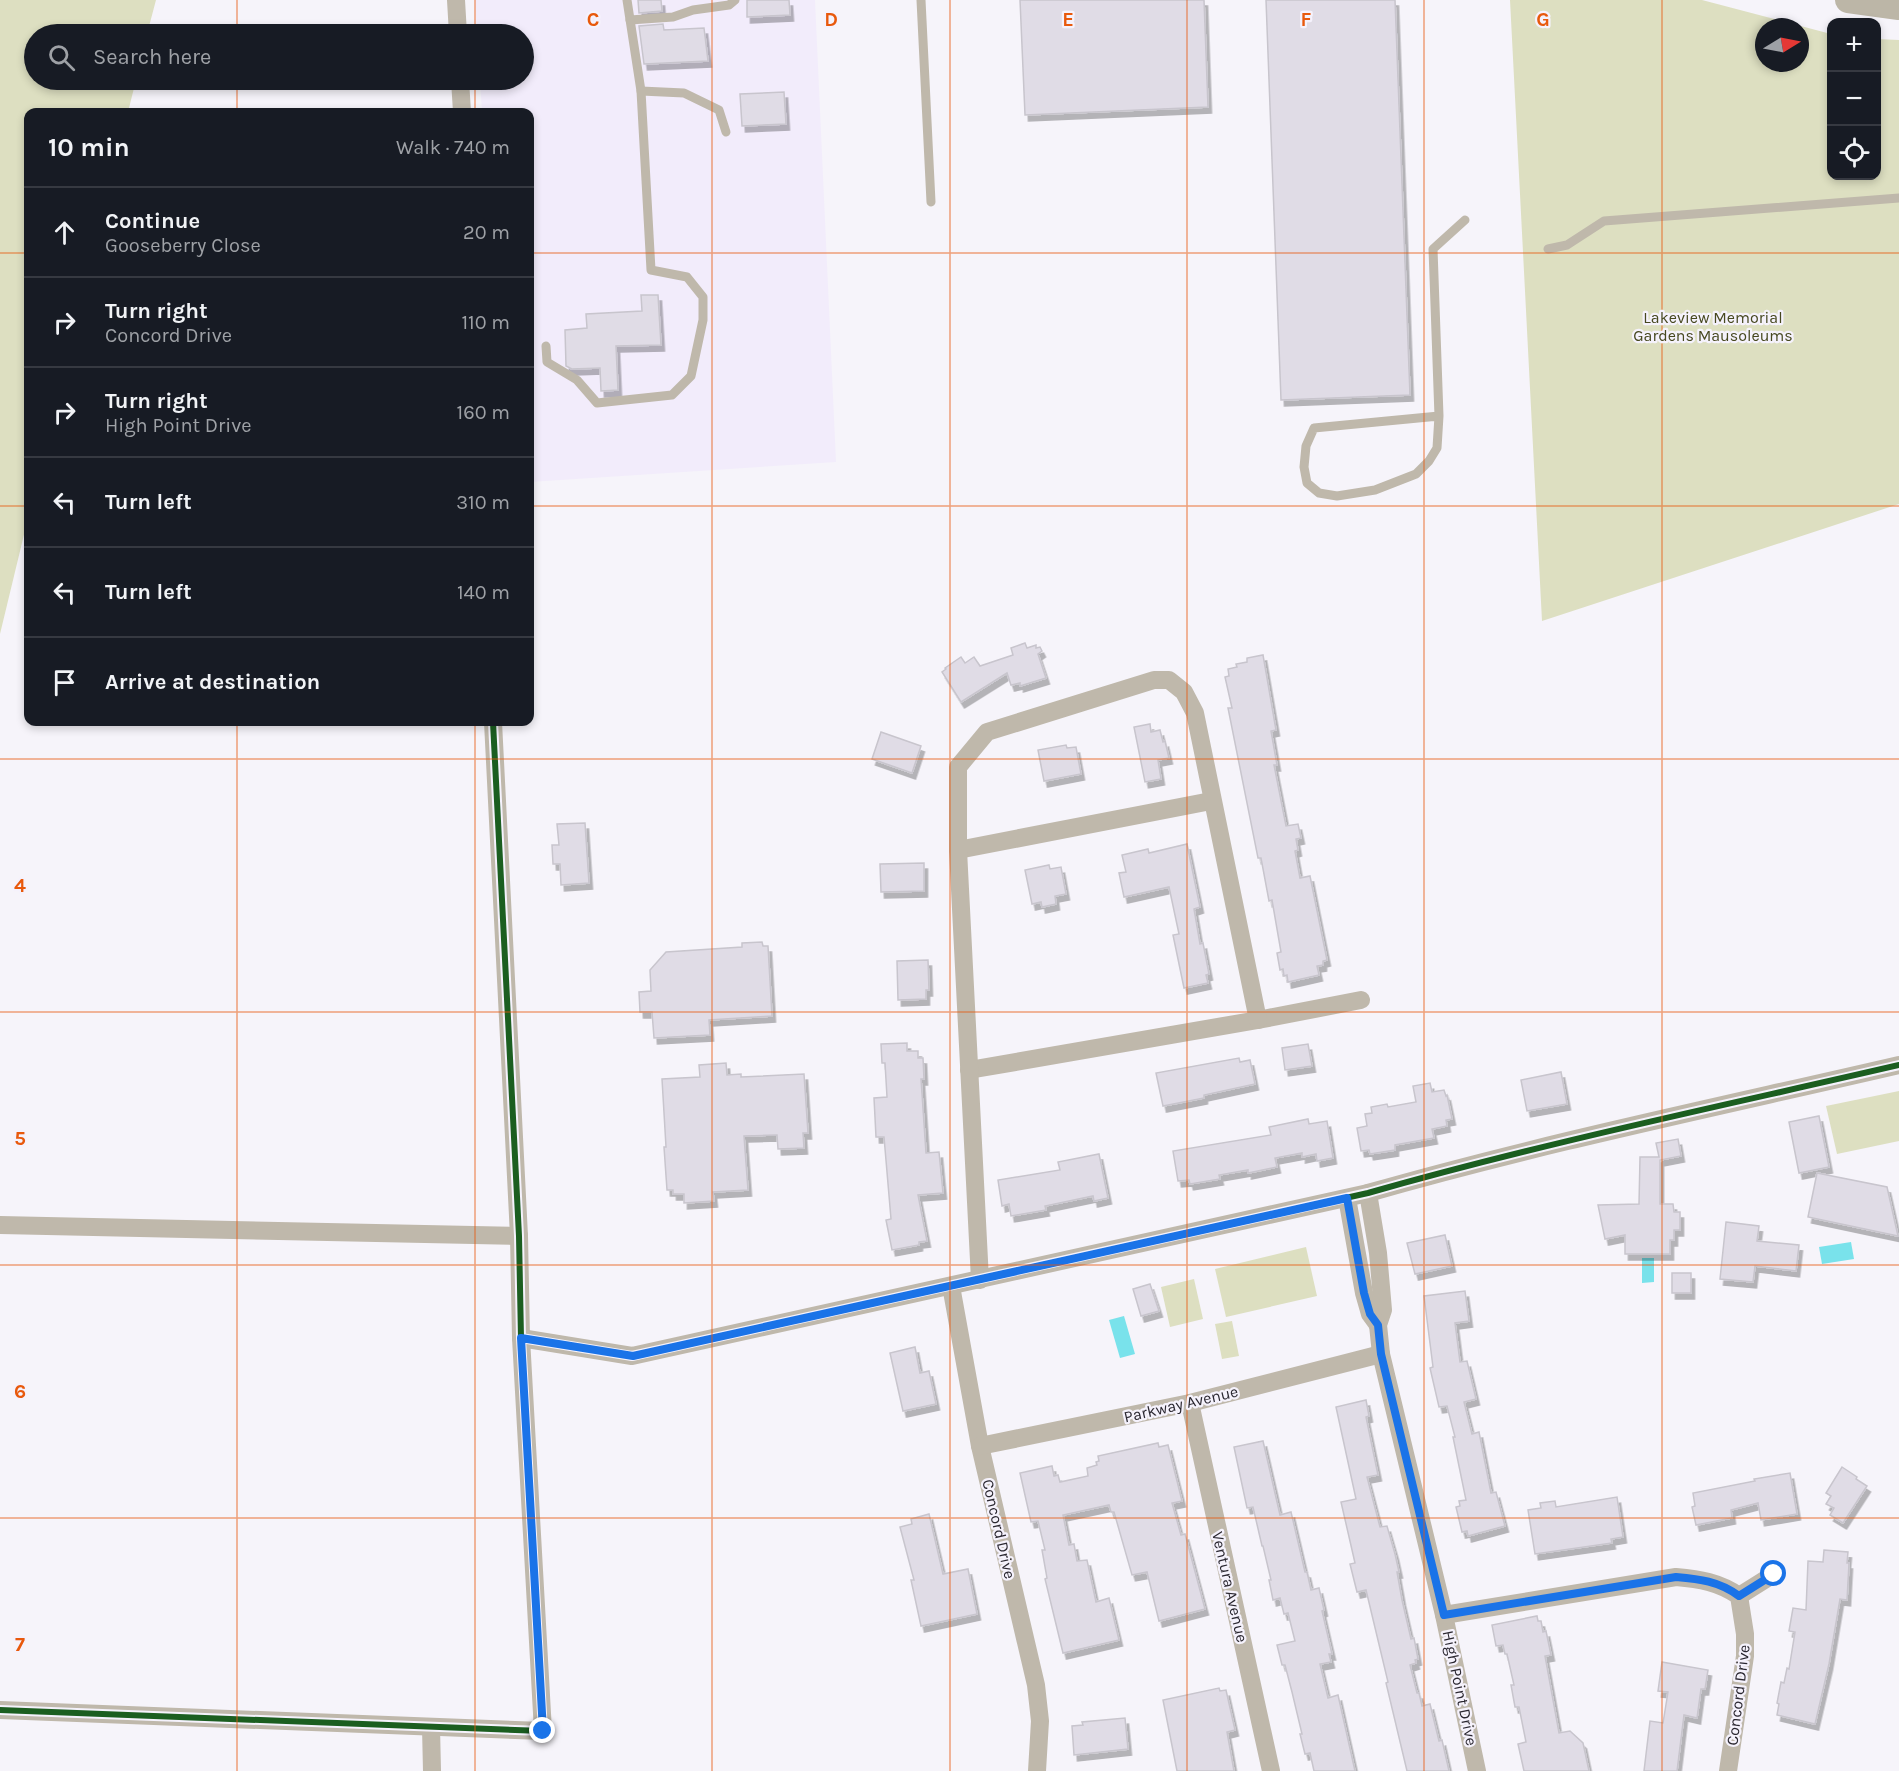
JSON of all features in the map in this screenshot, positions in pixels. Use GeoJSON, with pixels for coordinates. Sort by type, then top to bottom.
{"type":"FeatureCollection","features":[{"type":"Feature","properties":{"kind":"main road"},"geometry":{"type":"LineString","coordinates":[[1848,0],[1899,7]]}},
{"type":"Feature","properties":{"kind":"street"},"geometry":{"type":"LineString","coordinates":[[456,0],[457,24]]}},
{"type":"Feature","properties":{"kind":"street"},"geometry":{"type":"LineString","coordinates":[[461,90],[462,108]]}},
{"type":"Feature","properties":{"kind":"street"},"geometry":{"type":"LineString","coordinates":[[980,1280],[958,850],[958,767],[987,732],[1154,680],[1169,680],[1184,692],[1195,713],[1257,1020]]}},
{"type":"Feature","properties":{"kind":"street"},"geometry":{"type":"LineString","coordinates":[[0,1710],[543,1731],[521,1338],[519,1236],[493,726]]}},
{"type":"Feature","properties":{"kind":"street"},"geometry":{"type":"LineString","coordinates":[[958,850],[1211,801]]}},
{"type":"Feature","properties":{"kind":"street"},"geometry":{"type":"LineString","coordinates":[[969,1070],[1361,1000]]}},
{"type":"Feature","properties":{"kind":"street"},"geometry":{"type":"LineString","coordinates":[[521,1338],[633,1356],[1347,1198],[1447,1170],[1899,1065]]}},
{"type":"Feature","properties":{"kind":"street","name":"High Point Drive"},"geometry":{"type":"LineString","coordinates":[[1368,1193],[1378,1253],[1383,1310],[1378,1325],[1381,1354],[1444,1615],[1478,1771]]}},
{"type":"Feature","properties":{"kind":"street","name":"High Point Drive"},"geometry":{"type":"LineString","coordinates":[[1347,1198],[1364,1293],[1370,1314],[1378,1325]]}},
{"type":"Feature","properties":{"kind":"street"},"geometry":{"type":"LineString","coordinates":[[0,1225],[519,1236]]}},
{"type":"Feature","properties":{"kind":"street","name":"Concord Drive"},"geometry":{"type":"LineString","coordinates":[[951,1286],[980,1446],[1036,1685],[1040,1721],[1037,1771]]}},
{"type":"Feature","properties":{"kind":"street","name":"Parkway Avenue"},"geometry":{"type":"LineString","coordinates":[[980,1446],[1190,1403],[1381,1354]]}},
{"type":"Feature","properties":{"kind":"street","name":"Ventura Avenue"},"geometry":{"type":"LineString","coordinates":[[1190,1403],[1271,1771]]}},
{"type":"Feature","properties":{"kind":"street"},"geometry":{"type":"LineString","coordinates":[[1444,1615],[1676,1577],[1706,1580],[1728,1588],[1739,1596],[1774,1574]]}},
{"type":"Feature","properties":{"kind":"street","name":"Concord Drive"},"geometry":{"type":"LineString","coordinates":[[1728,1771],[1745,1656],[1745,1634],[1739,1596]]}},
{"type":"Feature","properties":{"kind":"street"},"geometry":{"type":"LineString","coordinates":[[431,1727],[432,1771]]}},
{"type":"Feature","properties":{"kind":"lane"},"geometry":{"type":"LineString","coordinates":[[546,346],[547,362],[577,380],[597,403],[672,395],[691,376],[703,320],[703,297],[687,277],[651,270],[641,91],[627,0]]}},
{"type":"Feature","properties":{"kind":"lane"},"geometry":{"type":"LineString","coordinates":[[630,20],[673,17],[693,10],[729,6],[735,0]]}},
{"type":"Feature","properties":{"kind":"lane"},"geometry":{"type":"LineString","coordinates":[[921,0],[931,202]]}},
{"type":"Feature","properties":{"kind":"lane"},"geometry":{"type":"LineString","coordinates":[[641,91],[684,93],[720,110],[726,132]]}},
{"type":"Feature","properties":{"kind":"lane"},"geometry":{"type":"LineString","coordinates":[[1548,249],[1567,245],[1604,221],[1899,198]]}},
{"type":"Feature","properties":{"kind":"lane"},"geometry":{"type":"LineString","coordinates":[[1439,416],[1314,428],[1305,446],[1304,467],[1307,483],[1319,493],[1337,496],[1375,490],[1416,474],[1429,461],[1437,448],[1439,416],[1433,249],[1465,220]]}},
{"type":"Feature","properties":{"kind":"shaded area"},"geometry":{"type":"Polygon","coordinates":[[[475,0],[815,0],[836,462],[534,482],[534,108],[482,108],[481,90],[534,90],[534,24],[476,24],[475,0]]]}},
{"type":"Feature","properties":{"kind":"green space"},"geometry":{"type":"Polygon","coordinates":[[[0,0],[156,0],[150,24],[24,24],[24,90],[134,90],[129,108],[24,108],[24,535],[0,634],[0,0]]]}},
{"type":"Feature","properties":{"kind":"green space","name":"Lakeview Memorial Gardens Mausoleums"},"geometry":{"type":"Polygon","coordinates":[[[1510,0],[1702,0],[1770,18],[1755,18],[1755,72],[1809,72],[1809,28],[1827,33],[1827,180],[1881,180],[1881,39],[1899,40],[1899,504],[1542,621],[1510,0]]]}},
{"type":"Feature","properties":{"kind":"green space"},"geometry":{"type":"Polygon","coordinates":[[[1899,1091],[1899,1141],[1837,1154],[1826,1106],[1899,1091]]]}},
{"type":"Feature","properties":{"kind":"green space"},"geometry":{"type":"Polygon","coordinates":[[[1306,1247],[1317,1296],[1226,1317],[1215,1269],[1306,1247]]]}},
{"type":"Feature","properties":{"kind":"green space"},"geometry":{"type":"Polygon","coordinates":[[[1194,1279],[1203,1319],[1170,1327],[1161,1287],[1194,1279]]]}},
{"type":"Feature","properties":{"kind":"green space"},"geometry":{"type":"Polygon","coordinates":[[[1232,1321],[1239,1356],[1222,1359],[1215,1324],[1232,1321]]]}},
{"type":"Feature","properties":{"kind":"water"},"geometry":{"type":"Polygon","coordinates":[[[1851,1242],[1854,1259],[1822,1264],[1819,1247],[1851,1242]]]}},
{"type":"Feature","properties":{"kind":"water"},"geometry":{"type":"Polygon","coordinates":[[[1642,1258],[1654,1258],[1654,1282],[1642,1283],[1642,1258]]]}},
{"type":"Feature","properties":{"kind":"water"},"geometry":{"type":"Polygon","coordinates":[[[1124,1316],[1135,1354],[1120,1358],[1109,1320],[1124,1316]]]}},
{"type":"Feature","properties":{"kind":"building"},"geometry":{"type":"Polygon","coordinates":[[[638,0],[661,0],[662,11],[639,13],[638,0]]]}},
{"type":"Feature","properties":{"kind":"building"},"geometry":{"type":"Polygon","coordinates":[[[747,0],[789,0],[790,15],[747,17],[747,0]]]}},
{"type":"Feature","properties":{"kind":"building"},"geometry":{"type":"Polygon","coordinates":[[[1020,0],[1204,0],[1208,107],[1025,115],[1020,0]]]}},
{"type":"Feature","properties":{"kind":"building"},"geometry":{"type":"Polygon","coordinates":[[[1266,0],[1395,0],[1410,395],[1281,400],[1266,0]]]}},
{"type":"Feature","properties":{"kind":"building"},"geometry":{"type":"Polygon","coordinates":[[[663,24],[664,30],[704,28],[708,61],[644,64],[639,26],[663,24]]]}},
{"type":"Feature","properties":{"kind":"building"},"geometry":{"type":"Polygon","coordinates":[[[784,92],[786,124],[742,126],[740,94],[784,92]]]}},
{"type":"Feature","properties":{"kind":"building"},"geometry":{"type":"Polygon","coordinates":[[[641,295],[658,295],[661,345],[616,346],[618,390],[601,391],[600,368],[572,369],[566,366],[565,330],[587,328],[586,314],[642,311],[641,295]]]}},
{"type":"Feature","properties":{"kind":"building"},"geometry":{"type":"Polygon","coordinates":[[[1025,643],[1027,648],[1036,645],[1036,648],[1040,647],[1042,651],[1038,654],[1046,678],[1020,686],[1020,683],[1011,685],[1007,673],[961,702],[942,672],[961,657],[965,663],[974,657],[980,666],[1013,655],[1011,648],[1025,643]]]}},
{"type":"Feature","properties":{"kind":"building"},"geometry":{"type":"Polygon","coordinates":[[[1263,655],[1276,730],[1271,731],[1277,765],[1274,765],[1286,826],[1298,824],[1301,838],[1296,839],[1298,850],[1295,851],[1300,878],[1310,876],[1327,960],[1323,961],[1323,965],[1317,966],[1319,975],[1288,982],[1283,969],[1280,970],[1277,953],[1281,952],[1272,900],[1269,901],[1261,858],[1258,858],[1228,708],[1232,708],[1225,677],[1229,676],[1228,669],[1237,667],[1236,664],[1247,662],[1247,658],[1263,655]]]}},
{"type":"Feature","properties":{"kind":"building"},"geometry":{"type":"Polygon","coordinates":[[[1150,724],[1151,732],[1160,730],[1169,758],[1158,760],[1161,779],[1145,782],[1134,727],[1150,724]]]}},
{"type":"Feature","properties":{"kind":"building"},"geometry":{"type":"Polygon","coordinates":[[[881,732],[921,746],[912,773],[872,759],[881,732]]]}},
{"type":"Feature","properties":{"kind":"building"},"geometry":{"type":"Polygon","coordinates":[[[1066,745],[1067,748],[1076,747],[1081,774],[1044,781],[1038,750],[1066,745]]]}},
{"type":"Feature","properties":{"kind":"building"},"geometry":{"type":"Polygon","coordinates":[[[585,823],[589,883],[561,885],[560,864],[553,864],[552,845],[559,845],[557,824],[585,823]]]}},
{"type":"Feature","properties":{"kind":"building"},"geometry":{"type":"Polygon","coordinates":[[[1187,844],[1200,907],[1194,909],[1200,944],[1203,943],[1209,974],[1206,975],[1208,983],[1184,988],[1173,935],[1179,934],[1169,887],[1124,897],[1119,873],[1126,872],[1122,855],[1148,849],[1149,853],[1187,844]]]}},
{"type":"Feature","properties":{"kind":"building"},"geometry":{"type":"Polygon","coordinates":[[[924,863],[924,891],[881,892],[880,864],[924,863]]]}},
{"type":"Feature","properties":{"kind":"building"},"geometry":{"type":"Polygon","coordinates":[[[1049,865],[1050,869],[1061,867],[1066,894],[1055,896],[1056,904],[1042,907],[1041,902],[1032,904],[1025,870],[1049,865]]]}},
{"type":"Feature","properties":{"kind":"building"},"geometry":{"type":"Polygon","coordinates":[[[762,942],[763,946],[768,946],[772,1016],[709,1020],[710,1035],[654,1038],[652,1012],[640,1012],[639,992],[651,991],[650,970],[666,952],[742,947],[742,943],[762,942]]]}},
{"type":"Feature","properties":{"kind":"building"},"geometry":{"type":"Polygon","coordinates":[[[928,960],[929,990],[926,990],[926,999],[898,1000],[897,961],[928,960]]]}},
{"type":"Feature","properties":{"kind":"building"},"geometry":{"type":"Polygon","coordinates":[[[907,1043],[907,1051],[918,1051],[918,1058],[923,1058],[924,1079],[921,1079],[926,1153],[939,1152],[943,1193],[918,1195],[927,1241],[919,1242],[919,1245],[892,1250],[886,1220],[891,1219],[884,1137],[876,1137],[874,1098],[887,1097],[885,1063],[882,1063],[881,1044],[907,1043]]]}},
{"type":"Feature","properties":{"kind":"building"},"geometry":{"type":"Polygon","coordinates":[[[1308,1044],[1312,1066],[1285,1070],[1282,1048],[1308,1044]]]}},
{"type":"Feature","properties":{"kind":"building"},"geometry":{"type":"Polygon","coordinates":[[[1239,1058],[1240,1062],[1250,1060],[1255,1084],[1163,1106],[1156,1073],[1239,1058]]]}},
{"type":"Feature","properties":{"kind":"building"},"geometry":{"type":"Polygon","coordinates":[[[726,1063],[727,1075],[741,1074],[741,1077],[804,1074],[808,1133],[803,1133],[804,1148],[778,1149],[777,1135],[744,1136],[748,1190],[713,1192],[714,1201],[684,1203],[684,1194],[673,1194],[673,1190],[667,1190],[662,1079],[700,1077],[699,1065],[726,1063]]]}},
{"type":"Feature","properties":{"kind":"building"},"geometry":{"type":"Polygon","coordinates":[[[1561,1072],[1567,1104],[1527,1111],[1521,1080],[1561,1072]]]}},
{"type":"Feature","properties":{"kind":"building"},"geometry":{"type":"Polygon","coordinates":[[[1430,1083],[1432,1092],[1444,1090],[1447,1095],[1452,1119],[1446,1120],[1447,1126],[1432,1129],[1434,1138],[1395,1145],[1395,1150],[1370,1154],[1369,1150],[1361,1151],[1357,1128],[1367,1126],[1365,1114],[1372,1113],[1371,1107],[1387,1104],[1388,1107],[1416,1102],[1413,1086],[1430,1083]]]}},
{"type":"Feature","properties":{"kind":"building"},"geometry":{"type":"Polygon","coordinates":[[[1819,1116],[1829,1167],[1799,1173],[1789,1122],[1819,1116]]]}},
{"type":"Feature","properties":{"kind":"building"},"geometry":{"type":"Polygon","coordinates":[[[1308,1119],[1309,1124],[1327,1121],[1333,1158],[1317,1161],[1316,1154],[1302,1157],[1302,1153],[1275,1158],[1277,1167],[1248,1173],[1248,1170],[1219,1175],[1220,1179],[1190,1184],[1189,1180],[1178,1181],[1173,1151],[1271,1135],[1269,1127],[1308,1119]]]}},
{"type":"Feature","properties":{"kind":"building"},"geometry":{"type":"Polygon","coordinates":[[[1678,1139],[1681,1156],[1660,1160],[1660,1204],[1673,1204],[1674,1212],[1680,1212],[1680,1230],[1674,1230],[1674,1240],[1670,1240],[1670,1254],[1625,1254],[1625,1235],[1605,1239],[1598,1205],[1639,1204],[1640,1157],[1659,1157],[1656,1143],[1678,1139]]]}},
{"type":"Feature","properties":{"kind":"building"},"geometry":{"type":"Polygon","coordinates":[[[1099,1154],[1108,1198],[1094,1201],[1093,1196],[1045,1206],[1046,1210],[1011,1216],[1009,1204],[1002,1206],[998,1180],[1060,1170],[1058,1162],[1099,1154]]]}},
{"type":"Feature","properties":{"kind":"building"},"geometry":{"type":"Polygon","coordinates":[[[1817,1173],[1887,1187],[1898,1236],[1808,1217],[1817,1173]]]}},
{"type":"Feature","properties":{"kind":"building"},"geometry":{"type":"Polygon","coordinates":[[[1726,1222],[1759,1226],[1757,1241],[1799,1245],[1796,1271],[1755,1266],[1753,1282],[1720,1279],[1726,1222]]]}},
{"type":"Feature","properties":{"kind":"building"},"geometry":{"type":"Polygon","coordinates":[[[1445,1235],[1452,1266],[1415,1274],[1407,1243],[1445,1235]]]}},
{"type":"Feature","properties":{"kind":"building"},"geometry":{"type":"Polygon","coordinates":[[[1672,1273],[1691,1273],[1691,1293],[1672,1293],[1672,1273]]]}},
{"type":"Feature","properties":{"kind":"building"},"geometry":{"type":"Polygon","coordinates":[[[1150,1284],[1159,1311],[1141,1316],[1133,1289],[1150,1284]]]}},
{"type":"Feature","properties":{"kind":"building"},"geometry":{"type":"Polygon","coordinates":[[[1465,1291],[1469,1321],[1455,1323],[1460,1362],[1467,1361],[1476,1399],[1464,1402],[1472,1434],[1479,1432],[1491,1493],[1496,1492],[1505,1526],[1468,1536],[1467,1531],[1462,1532],[1456,1507],[1460,1506],[1459,1501],[1466,1500],[1453,1437],[1455,1437],[1447,1406],[1439,1407],[1430,1368],[1433,1367],[1424,1296],[1465,1291]]]}},
{"type":"Feature","properties":{"kind":"building"},"geometry":{"type":"Polygon","coordinates":[[[915,1347],[920,1373],[929,1371],[936,1404],[903,1411],[890,1353],[915,1347]]]}},
{"type":"Feature","properties":{"kind":"building"},"geometry":{"type":"Polygon","coordinates":[[[1366,1400],[1369,1416],[1366,1417],[1378,1475],[1367,1477],[1380,1527],[1387,1526],[1395,1554],[1402,1600],[1418,1659],[1415,1660],[1416,1663],[1410,1665],[1417,1693],[1419,1693],[1422,1706],[1430,1704],[1449,1771],[1407,1771],[1366,1590],[1357,1592],[1350,1564],[1355,1563],[1341,1502],[1356,1499],[1336,1407],[1366,1400]]]}},
{"type":"Feature","properties":{"kind":"building"},"geometry":{"type":"Polygon","coordinates":[[[1263,1441],[1280,1515],[1291,1512],[1311,1590],[1319,1588],[1332,1654],[1329,1654],[1331,1662],[1320,1664],[1328,1698],[1338,1695],[1355,1771],[1314,1771],[1310,1753],[1305,1754],[1292,1692],[1277,1645],[1295,1641],[1288,1613],[1284,1614],[1280,1598],[1273,1600],[1263,1546],[1253,1507],[1247,1508],[1234,1447],[1263,1441]]]}},
{"type":"Feature","properties":{"kind":"building"},"geometry":{"type":"Polygon","coordinates":[[[1158,1443],[1159,1447],[1168,1445],[1182,1501],[1172,1503],[1181,1535],[1185,1534],[1205,1609],[1159,1621],[1147,1572],[1132,1575],[1114,1512],[1111,1512],[1109,1505],[1063,1515],[1069,1545],[1074,1544],[1077,1561],[1087,1560],[1096,1602],[1109,1598],[1119,1640],[1063,1653],[1045,1579],[1047,1578],[1042,1550],[1045,1550],[1038,1521],[1031,1522],[1020,1473],[1052,1466],[1054,1476],[1058,1475],[1060,1482],[1088,1476],[1087,1468],[1097,1465],[1098,1456],[1158,1443]]]}},
{"type":"Feature","properties":{"kind":"building"},"geometry":{"type":"Polygon","coordinates":[[[1842,1467],[1867,1486],[1843,1523],[1830,1515],[1834,1508],[1826,1504],[1831,1496],[1826,1493],[1842,1467]]]}},
{"type":"Feature","properties":{"kind":"building"},"geometry":{"type":"Polygon","coordinates":[[[1790,1473],[1797,1514],[1761,1520],[1758,1503],[1731,1510],[1732,1518],[1696,1525],[1692,1507],[1695,1506],[1693,1493],[1790,1473]]]}},
{"type":"Feature","properties":{"kind":"building"},"geometry":{"type":"Polygon","coordinates":[[[1617,1497],[1623,1537],[1611,1539],[1612,1543],[1535,1554],[1528,1510],[1541,1508],[1540,1503],[1555,1501],[1556,1507],[1617,1497]]]}},
{"type":"Feature","properties":{"kind":"building"},"geometry":{"type":"Polygon","coordinates":[[[929,1514],[943,1574],[968,1569],[977,1614],[921,1626],[911,1580],[914,1580],[900,1527],[912,1524],[911,1519],[929,1514]]]}},
{"type":"Feature","properties":{"kind":"building"},"geometry":{"type":"Polygon","coordinates":[[[1824,1550],[1848,1552],[1847,1563],[1849,1563],[1847,1600],[1840,1599],[1829,1664],[1815,1724],[1777,1715],[1779,1704],[1777,1703],[1781,1682],[1784,1683],[1787,1668],[1789,1669],[1795,1632],[1789,1631],[1793,1608],[1806,1610],[1808,1561],[1823,1562],[1824,1550]]]}},
{"type":"Feature","properties":{"kind":"building"},"geometry":{"type":"Polygon","coordinates":[[[1537,1616],[1538,1621],[1541,1621],[1543,1632],[1546,1631],[1551,1655],[1545,1656],[1559,1733],[1570,1731],[1583,1743],[1589,1771],[1524,1771],[1518,1744],[1526,1742],[1519,1707],[1515,1707],[1511,1685],[1514,1685],[1507,1654],[1505,1654],[1503,1645],[1496,1646],[1492,1625],[1537,1616]]]}},
{"type":"Feature","properties":{"kind":"building"},"geometry":{"type":"Polygon","coordinates":[[[1662,1662],[1708,1670],[1705,1689],[1701,1689],[1697,1718],[1684,1715],[1677,1771],[1644,1771],[1650,1721],[1663,1723],[1668,1692],[1658,1691],[1662,1662]]]}},
{"type":"Feature","properties":{"kind":"building"},"geometry":{"type":"Polygon","coordinates":[[[1219,1688],[1220,1691],[1226,1690],[1235,1730],[1227,1732],[1234,1771],[1177,1771],[1163,1700],[1219,1688]]]}},
{"type":"Feature","properties":{"kind":"building"},"geometry":{"type":"Polygon","coordinates":[[[1125,1718],[1128,1749],[1074,1755],[1072,1726],[1083,1725],[1082,1722],[1125,1718]]]}},
{"type":"Feature","properties":{"kind":"cycle path"},"geometry":{"type":"LineString","coordinates":[[0,1710],[543,1731],[521,1338],[519,1236],[493,726]]}},
{"type":"Feature","properties":{"kind":"cycle path"},"geometry":{"type":"LineString","coordinates":[[521,1338],[632,1356],[1368,1193],[1566,1141],[1899,1065]]}},
{"type":"Feature","properties":{"kind":"route"},"geometry":{"type":"LineString","coordinates":[[543,1731],[521,1338],[633,1356],[1347,1198],[1364,1293],[1370,1314],[1378,1325],[1381,1354],[1444,1615],[1676,1577],[1706,1580],[1728,1588],[1739,1596],[1774,1574]]}}]}
